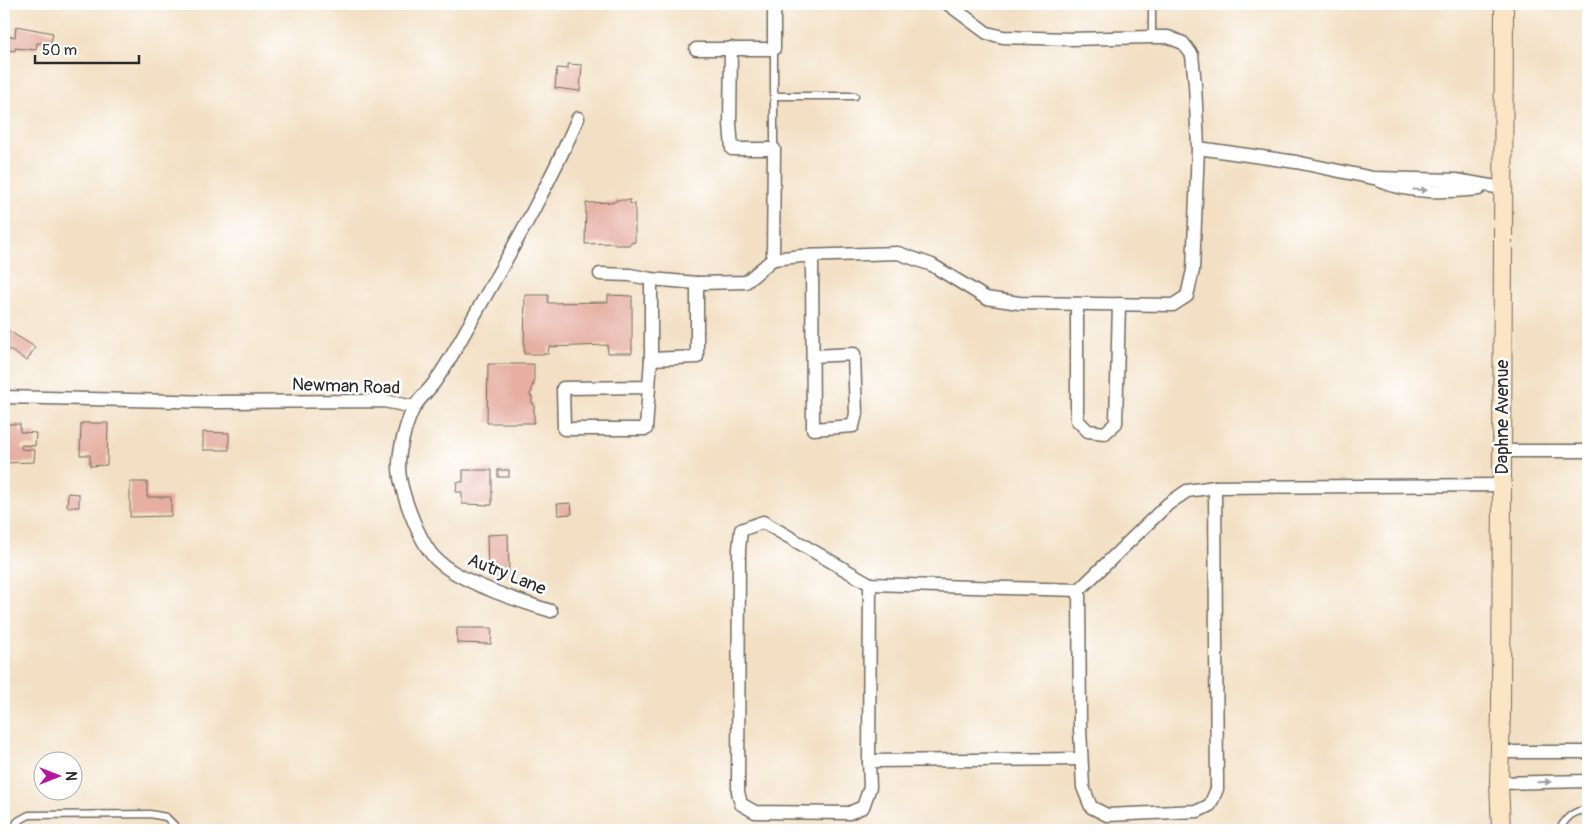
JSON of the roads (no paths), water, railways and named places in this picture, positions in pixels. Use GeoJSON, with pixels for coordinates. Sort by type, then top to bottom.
{"type":"FeatureCollection","features":[{"type":"Feature","properties":{"kind":"street"},"geometry":{"type":"LineString","coordinates":[[696,49],[774,49],[774,13],[778,4]]}},
{"type":"Feature","properties":{"kind":"street"},"geometry":{"type":"LineString","coordinates":[[600,274],[697,282],[746,282],[773,259],[898,253],[932,265],[986,298],[1019,303],[1173,305],[1187,296],[1193,270],[1198,148],[1196,84],[1192,55],[1182,43],[1168,37],[1070,39],[1003,37],[987,33],[948,4]]}},
{"type":"Feature","properties":{"kind":"street","name":"Daphne Avenue"},"geometry":{"type":"LineString","coordinates":[[1501,830],[1499,783],[1504,4]]}},
{"type":"Feature","properties":{"kind":"street"},"geometry":{"type":"LineString","coordinates":[[731,48],[732,149],[774,149],[773,259]]}},
{"type":"Feature","properties":{"kind":"street","name":"Newman Road"},"geometry":{"type":"LineString","coordinates":[[4,397],[216,402],[384,401],[414,407],[451,358],[561,159],[578,118]]}},
{"type":"Feature","properties":{"kind":"street"},"geometry":{"type":"LineString","coordinates":[[1198,148],[1296,162],[1373,178],[1456,180],[1502,188]]}},
{"type":"Feature","properties":{"kind":"street"},"geometry":{"type":"LineString","coordinates":[[812,256],[813,429],[853,426],[856,414],[854,354],[813,356]]}},
{"type":"Feature","properties":{"kind":"street"},"geometry":{"type":"LineString","coordinates":[[648,387],[563,388],[564,429],[646,429],[650,359],[652,279]]}},
{"type":"Feature","properties":{"kind":"street"},"geometry":{"type":"LineString","coordinates":[[650,359],[697,357],[697,282]]}},
{"type":"Feature","properties":{"kind":"street"},"geometry":{"type":"LineString","coordinates":[[1077,304],[1077,420],[1088,431],[1105,433],[1116,423],[1119,304]]}},
{"type":"Feature","properties":{"kind":"street","name":"Autry Lane"},"geometry":{"type":"LineString","coordinates":[[414,407],[401,449],[399,478],[419,533],[435,558],[461,576],[520,602],[551,611]]}},
{"type":"Feature","properties":{"kind":"street"},"geometry":{"type":"LineString","coordinates":[[1502,451],[1588,451]]}},
{"type":"Feature","properties":{"kind":"street"},"geometry":{"type":"LineString","coordinates":[[870,584],[870,787],[863,807],[849,812],[755,812],[742,804],[738,792],[739,549],[741,530],[763,522],[870,584],[1079,590],[1168,504],[1187,491],[1215,487],[1502,485]]}},
{"type":"Feature","properties":{"kind":"street"},"geometry":{"type":"LineString","coordinates":[[1079,590],[1081,759],[1083,787],[1091,807],[1107,815],[1198,811],[1210,805],[1218,788],[1215,487]]}},
{"type":"Feature","properties":{"kind":"street"},"geometry":{"type":"LineString","coordinates":[[1500,752],[1588,752]]}},
{"type":"Feature","properties":{"kind":"street"},"geometry":{"type":"LineString","coordinates":[[869,760],[1081,759]]}},
{"type":"Feature","properties":{"kind":"street"},"geometry":{"type":"LineString","coordinates":[[1499,783],[1588,781]]}},
{"type":"Feature","properties":{"kind":"lane"},"geometry":{"type":"LineString","coordinates":[[1152,4],[1152,37]]}},
{"type":"Feature","properties":{"kind":"lane"},"geometry":{"type":"LineString","coordinates":[[774,49],[774,149]]}},
{"type":"Feature","properties":{"kind":"lane"},"geometry":{"type":"LineString","coordinates":[[774,96],[854,96]]}},
{"type":"Feature","properties":{"kind":"lane"},"geometry":{"type":"LineString","coordinates":[[1559,830],[1565,819],[1579,810],[1588,810]]}},
{"type":"Feature","properties":{"kind":"lane"},"geometry":{"type":"LineString","coordinates":[[12,830],[18,821],[29,815],[150,814],[166,817],[179,830]]}}]}
